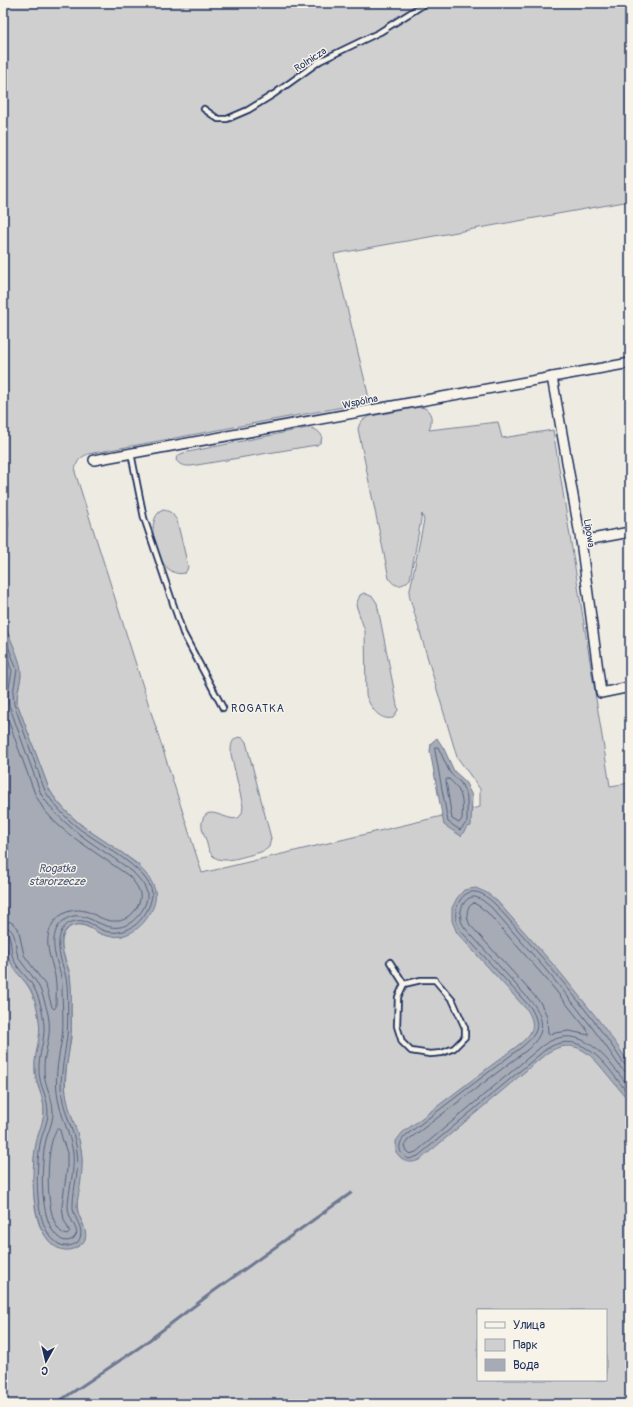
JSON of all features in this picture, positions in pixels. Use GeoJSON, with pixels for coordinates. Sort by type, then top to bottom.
{"type":"FeatureCollection","features":[{"type":"Feature","properties":{"kind":"street","name":"Wspólna"},"geometry":{"type":"LineString","coordinates":[[94,460],[630,363]]}},
{"type":"Feature","properties":{"kind":"street","name":"Lipowa"},"geometry":{"type":"LineString","coordinates":[[552,377],[581,541],[600,693],[630,687]]}},
{"type":"Feature","properties":{"kind":"street"},"geometry":{"type":"LineString","coordinates":[[581,541],[630,532]]}},
{"type":"Feature","properties":{"kind":"lane","name":"Rolnicza"},"geometry":{"type":"LineString","coordinates":[[204,109],[218,119],[227,119],[248,110],[274,94],[320,61],[380,32],[426,3]]}},
{"type":"Feature","properties":{"kind":"lane"},"geometry":{"type":"LineString","coordinates":[[131,454],[144,518],[182,633],[223,708]]}},
{"type":"Feature","properties":{"kind":"lane"},"geometry":{"type":"LineString","coordinates":[[390,962],[404,984]]}},
{"type":"Feature","properties":{"kind":"lane"},"geometry":{"type":"LineString","coordinates":[[421,980],[435,980],[453,1001],[465,1028],[465,1037],[454,1048],[442,1053],[430,1054],[411,1051],[402,1042],[397,1026],[398,998],[404,984],[421,980]]}},
{"type":"Feature","properties":{"kind":"green space"},"geometry":{"type":"Polygon","coordinates":[[[3,3],[630,3],[630,201],[334,254],[370,402],[88,454],[78,461],[75,472],[202,873],[480,807],[480,789],[457,757],[409,595],[424,520],[422,514],[410,579],[402,585],[393,584],[389,578],[358,429],[362,421],[371,416],[420,407],[428,410],[431,415],[429,430],[498,422],[502,438],[553,430],[610,786],[630,783],[630,1404],[3,1404],[3,923],[8,957],[33,995],[39,1021],[40,1032],[35,1076],[43,1102],[44,1112],[35,1149],[33,1190],[38,1221],[42,1231],[51,1243],[84,1226],[78,1214],[77,1206],[82,1167],[80,1144],[66,1096],[66,1074],[71,1038],[71,990],[70,974],[62,947],[63,936],[71,927],[80,925],[86,926],[107,936],[123,936],[139,865],[78,822],[67,812],[49,789],[17,703],[17,694],[21,677],[19,662],[3,622],[3,538],[5,536],[3,3]]]}},
{"type":"Feature","properties":{"kind":"green space"},"geometry":{"type":"Polygon","coordinates":[[[307,428],[314,429],[319,432],[322,436],[321,442],[317,445],[191,466],[181,465],[176,460],[177,456],[183,453],[307,428]]]}},
{"type":"Feature","properties":{"kind":"green space"},"geometry":{"type":"Polygon","coordinates":[[[163,510],[172,513],[177,521],[188,566],[185,573],[175,573],[167,568],[160,559],[156,548],[153,536],[153,524],[157,515],[163,510]]]}},
{"type":"Feature","properties":{"kind":"green space"},"geometry":{"type":"Polygon","coordinates":[[[364,593],[373,597],[377,603],[398,710],[393,718],[379,715],[370,704],[366,695],[365,631],[356,605],[360,595],[364,593]]]}},
{"type":"Feature","properties":{"kind":"green space"},"geometry":{"type":"Polygon","coordinates":[[[239,737],[243,738],[246,742],[271,838],[269,847],[263,851],[234,859],[223,860],[213,856],[210,852],[203,831],[202,822],[205,815],[210,813],[231,818],[237,818],[241,815],[243,806],[231,754],[231,746],[233,741],[239,737]]]}},
{"type":"Feature","properties":{"kind":"water"},"geometry":{"type":"Polygon","coordinates":[[[3,510],[6,513],[9,524],[3,538],[3,510]]]}},
{"type":"Feature","properties":{"kind":"water","name":"Rogatka starorzecze"},"geometry":{"type":"Polygon","coordinates":[[[3,622],[17,654],[21,672],[17,703],[49,789],[59,804],[76,821],[135,863],[151,881],[155,891],[154,905],[151,912],[143,923],[133,932],[114,937],[99,933],[84,925],[74,925],[66,930],[63,935],[63,954],[71,981],[71,1033],[65,1073],[65,1088],[81,1149],[82,1172],[77,1206],[86,1234],[82,1244],[69,1250],[58,1248],[45,1236],[36,1211],[33,1182],[34,1154],[44,1110],[43,1100],[35,1074],[35,1062],[40,1027],[32,992],[10,961],[7,952],[3,923],[3,622]]]}},
{"type":"Feature","properties":{"kind":"water"},"geometry":{"type":"Polygon","coordinates":[[[437,738],[454,771],[465,781],[472,796],[471,826],[467,827],[461,836],[444,825],[430,751],[431,743],[437,738]]]}},
{"type":"Feature","properties":{"kind":"water"},"geometry":{"type":"Polygon","coordinates":[[[476,888],[487,893],[497,901],[559,971],[619,1048],[630,1065],[630,1102],[594,1059],[587,1053],[581,1049],[573,1047],[565,1046],[557,1048],[547,1053],[421,1159],[413,1162],[407,1162],[396,1152],[396,1141],[402,1133],[521,1043],[531,1032],[532,1021],[528,1011],[457,933],[452,921],[452,908],[457,898],[464,890],[476,888]]]}},
{"type":"Feature","properties":{"kind":"waterway"},"geometry":{"type":"LineString","coordinates":[[55,1404],[140,1347],[214,1291],[351,1193]]}},
{"type":"Feature","properties":{"kind":"district","name":"ROGATKA"},"geometry":{"type":"Point","coordinates":[258,708]}}]}
